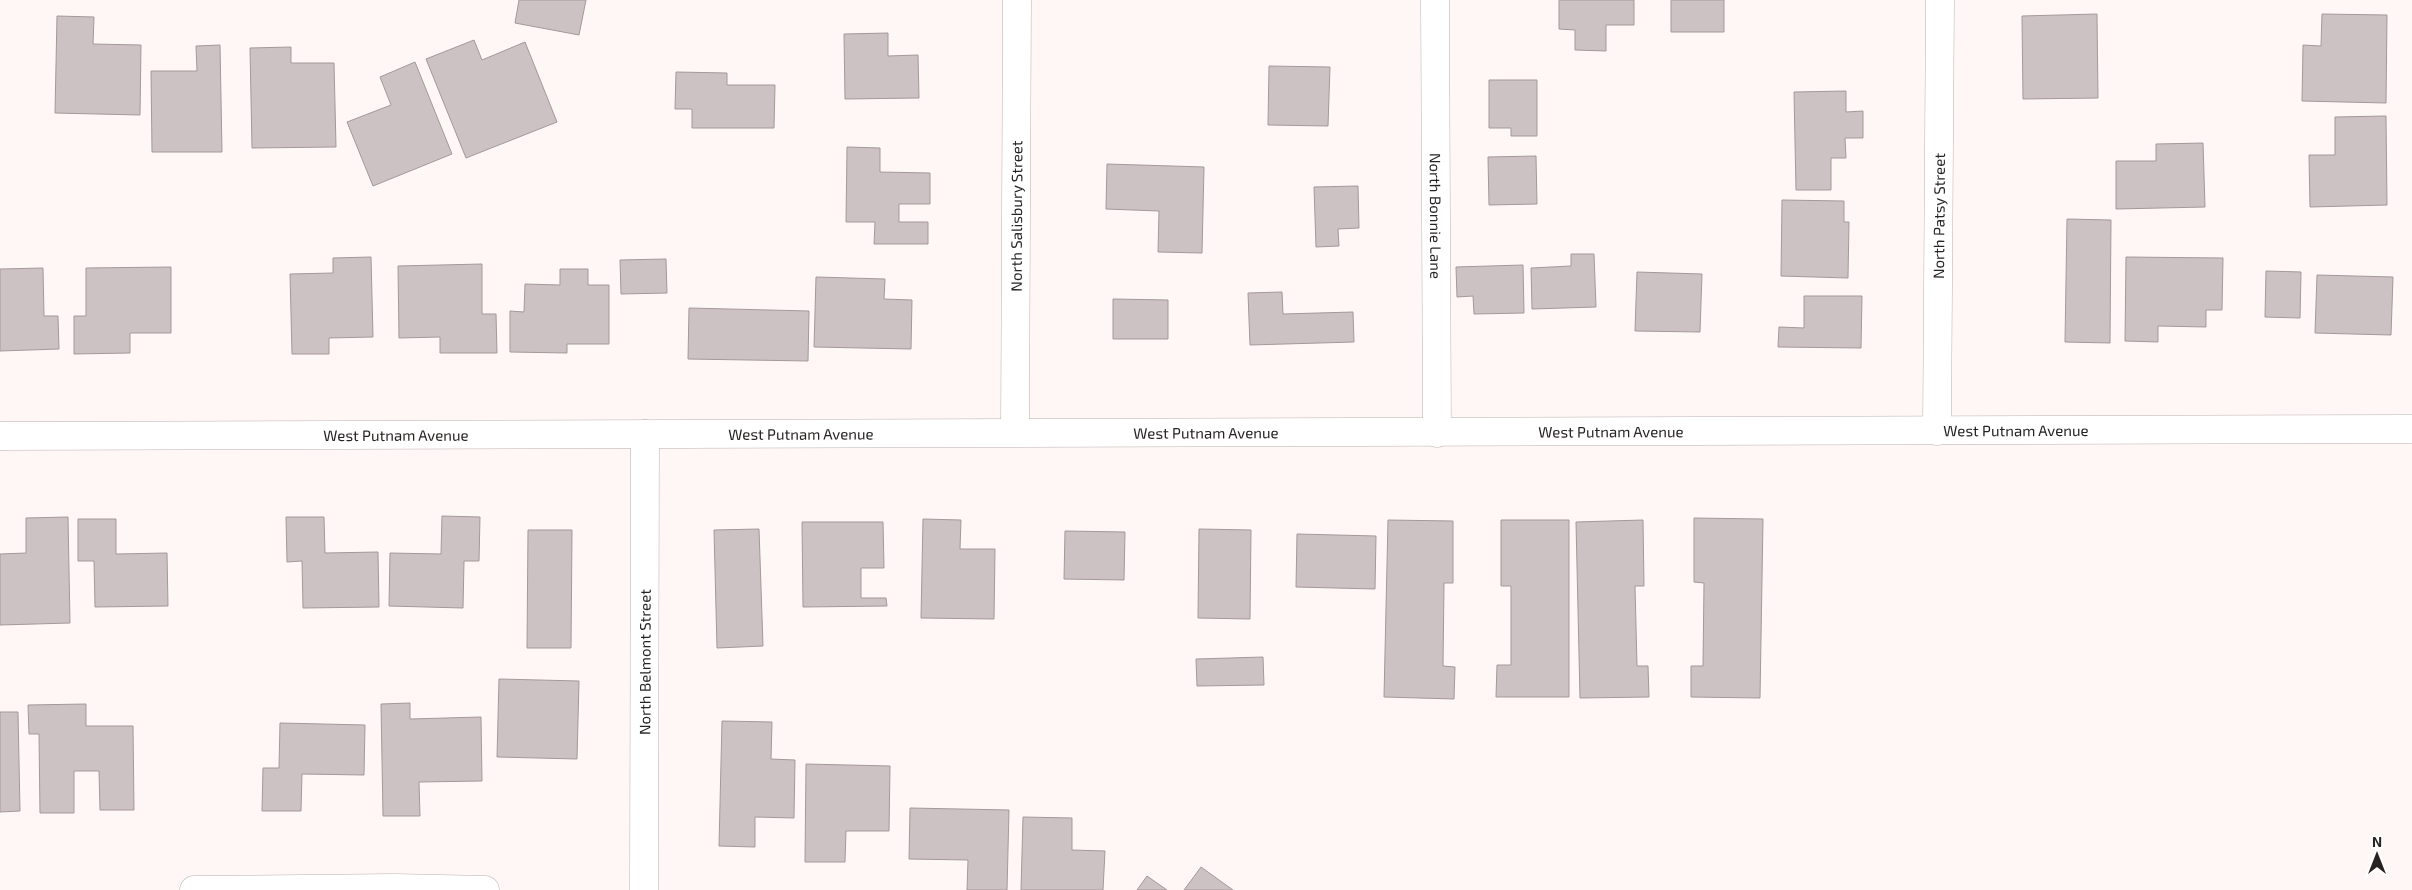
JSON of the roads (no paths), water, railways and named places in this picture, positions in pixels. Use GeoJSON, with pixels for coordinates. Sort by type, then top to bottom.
{"type":"FeatureCollection","features":[{"type":"Feature","properties":{"kind":"street","name":"North Salisbury Street"},"geometry":{"type":"LineString","coordinates":[[1015,432],[1017,0]]}},
{"type":"Feature","properties":{"kind":"street","name":"North Bonnie Lane"},"geometry":{"type":"LineString","coordinates":[[1434,0],[1437,433]]}},
{"type":"Feature","properties":{"kind":"street","name":"North Patsy Street"},"geometry":{"type":"LineString","coordinates":[[1937,431],[1940,0]]}},
{"type":"Feature","properties":{"kind":"street","name":"West Putnam Avenue"},"geometry":{"type":"LineString","coordinates":[[0,436],[2412,429]]}},
{"type":"Feature","properties":{"kind":"street","name":"North Belmont Street"},"geometry":{"type":"LineString","coordinates":[[644,890],[645,434]]}},
{"type":"Feature","properties":{"kind":"street"},"geometry":{"type":"LineString","coordinates":[[194,890],[395,888],[485,890]]}}]}
